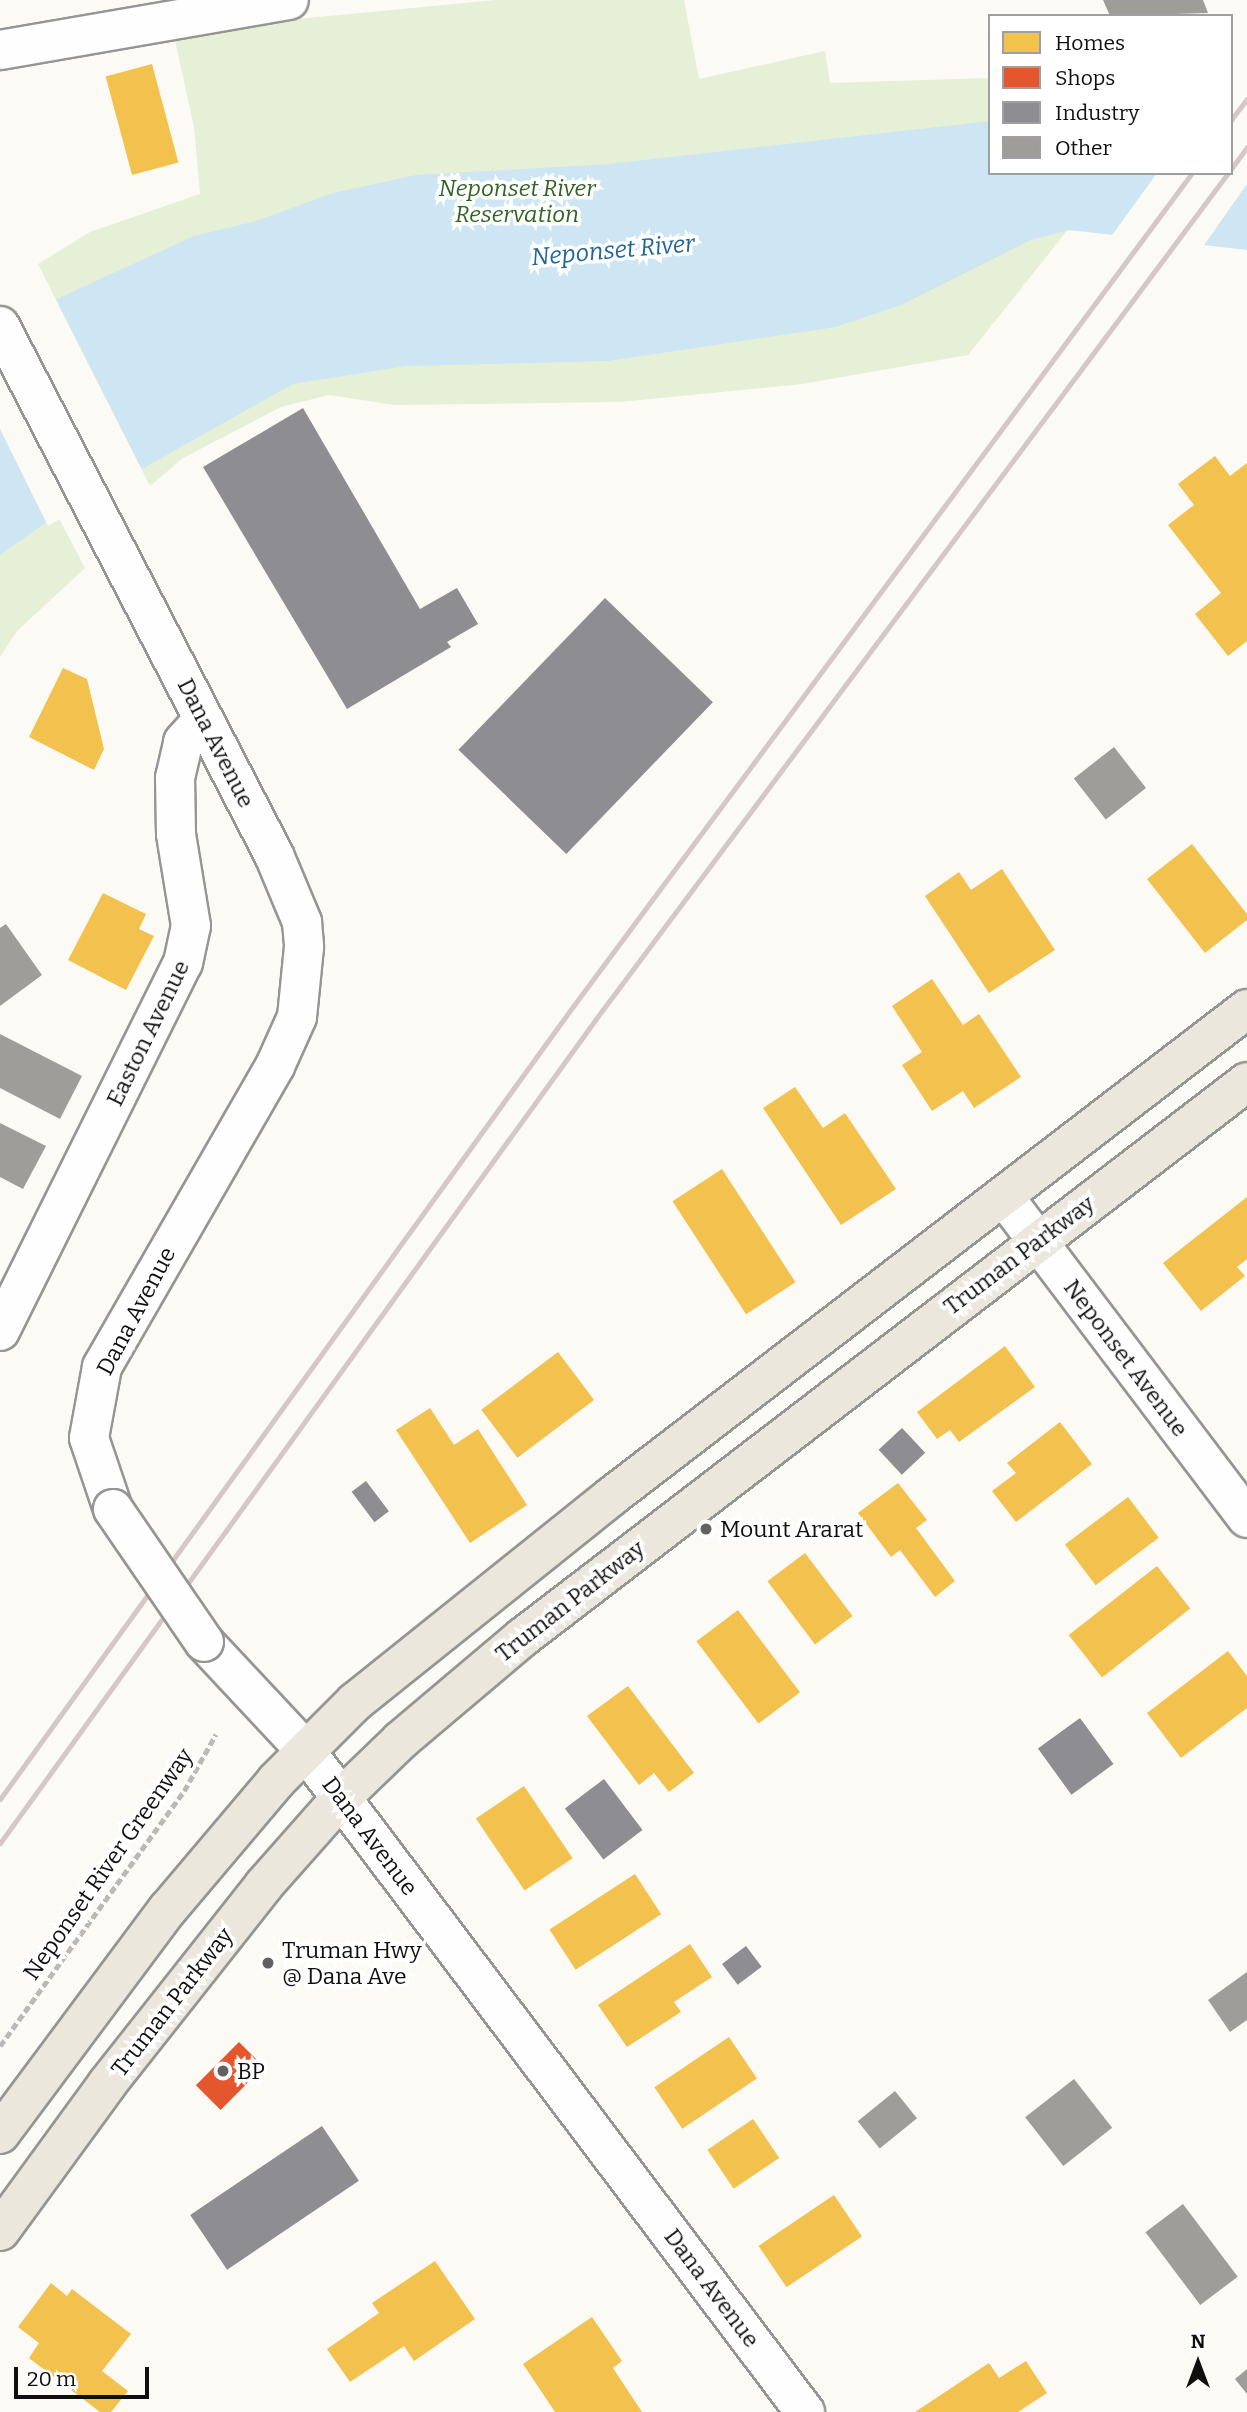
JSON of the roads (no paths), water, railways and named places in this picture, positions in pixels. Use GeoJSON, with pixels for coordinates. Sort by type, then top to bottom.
{"type":"FeatureCollection","features":[{"type":"Feature","properties":{"kind":"main road"},"geometry":{"type":"LineString","coordinates":[[0,2134],[168,1909],[305,1750],[355,1702],[583,1519],[1005,1198],[1247,1009]]}},
{"type":"Feature","properties":{"kind":"main road","name":"Truman Parkway"},"geometry":{"type":"LineString","coordinates":[[0,2231],[170,2002],[341,1798],[523,1637],[1247,1082]]}},
{"type":"Feature","properties":{"kind":"street"},"geometry":{"type":"LineString","coordinates":[[0,50],[289,0]]}},
{"type":"Feature","properties":{"kind":"street","name":"Dana Avenue"},"geometry":{"type":"LineString","coordinates":[[0,326],[293,898],[304,947],[302,994],[275,1066],[102,1367],[89,1438],[113,1509],[204,1642],[305,1750],[805,2412]]}},
{"type":"Feature","properties":{"kind":"street","name":"Easton Avenue"},"geometry":{"type":"LineString","coordinates":[[0,1331],[183,963],[191,926],[176,834],[176,778],[183,742],[203,720]]}},
{"type":"Feature","properties":{"kind":"street","name":"Neponset Avenue"},"geometry":{"type":"LineString","coordinates":[[1005,1198],[1247,1518]]}},
{"type":"Feature","properties":{"kind":"water","name":"Neponset River"},"geometry":{"type":"Polygon","coordinates":[[[1247,114],[1247,250],[1069,230],[1031,240],[901,305],[836,327],[608,361],[406,366],[293,384],[41,526],[0,555],[0,325],[194,236],[256,221],[333,193],[416,175],[609,164],[988,121],[988,175],[1233,175],[1247,114]]]}},
{"type":"Feature","properties":{"kind":"railway"},"geometry":{"type":"LineString","coordinates":[[1233,117],[1247,99]]}},
{"type":"Feature","properties":{"kind":"railway"},"geometry":{"type":"LineString","coordinates":[[1233,166],[1247,147]]}},
{"type":"Feature","properties":{"kind":"railway"},"geometry":{"type":"LineString","coordinates":[[0,1799],[574,1005],[1191,175]]}},
{"type":"Feature","properties":{"kind":"railway"},"geometry":{"type":"LineString","coordinates":[[0,1843],[595,1020],[1227,175]]}},
{"type":"Feature","properties":{"kind":"place","name":"Mount Ararat"},"geometry":{"type":"Point","coordinates":[706,1529]}},
{"type":"Feature","properties":{"kind":"place","name":"Truman Hwy @ Dana Ave"},"geometry":{"type":"Point","coordinates":[268,1963]}},
{"type":"Feature","properties":{"kind":"place","name":"BP"},"geometry":{"type":"Point","coordinates":[223,2071]}},
{"type":"Feature","properties":{"kind":"park label","name":"Neponset River Reservation"},"geometry":{"type":"Point","coordinates":[517,201]}}]}
